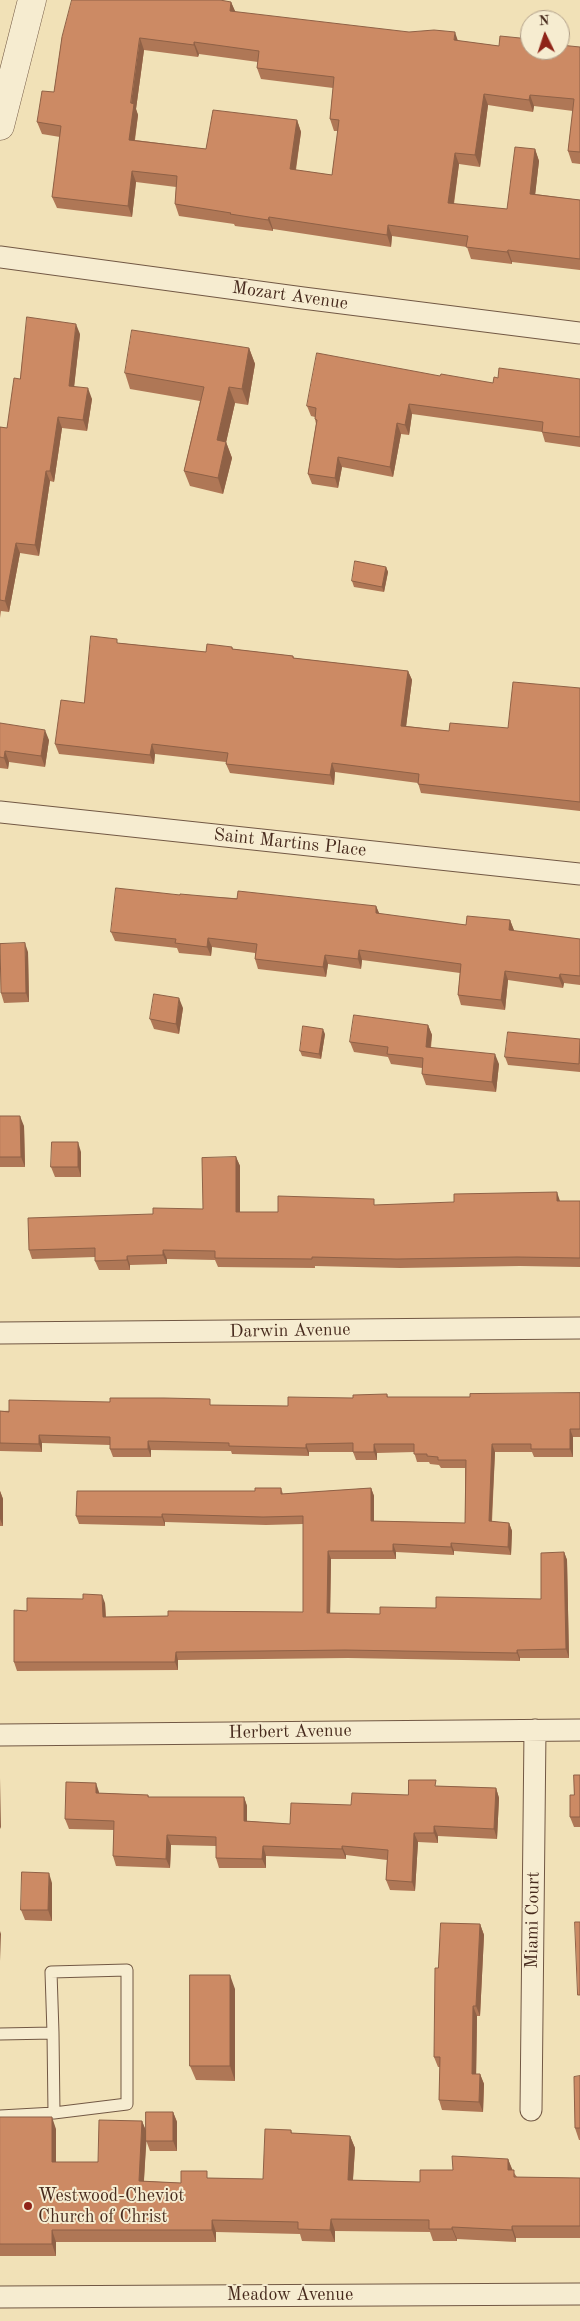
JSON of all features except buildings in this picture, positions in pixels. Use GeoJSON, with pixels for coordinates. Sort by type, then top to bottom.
{"type":"FeatureCollection","features":[{"type":"Feature","properties":{"kind":"street"},"geometry":{"type":"LineString","coordinates":[[0,126],[5,87],[32,0]]}},
{"type":"Feature","properties":{"kind":"street","name":"Mozart Avenue"},"geometry":{"type":"LineString","coordinates":[[0,257],[580,333]]}},
{"type":"Feature","properties":{"kind":"street","name":"Saint Martins Place"},"geometry":{"type":"LineString","coordinates":[[0,812],[580,874]]}},
{"type":"Feature","properties":{"kind":"street","name":"Darwin Avenue"},"geometry":{"type":"LineString","coordinates":[[0,1333],[580,1328]]}},
{"type":"Feature","properties":{"kind":"street","name":"Miami Court"},"geometry":{"type":"LineString","coordinates":[[531,2110],[535,1730]]}},
{"type":"Feature","properties":{"kind":"street","name":"Herbert Avenue"},"geometry":{"type":"LineString","coordinates":[[0,1735],[580,1730]]}},
{"type":"Feature","properties":{"kind":"street","name":"Meadow Avenue"},"geometry":{"type":"LineString","coordinates":[[0,2297],[580,2294]]}},
{"type":"Feature","properties":{"kind":"lane"},"geometry":{"type":"LineString","coordinates":[[0,2116],[54,2113],[127,2104],[127,1970],[51,1972],[54,2113]]}},
{"type":"Feature","properties":{"kind":"lane"},"geometry":{"type":"LineString","coordinates":[[0,2034],[53,2033]]}},
{"type":"Feature","properties":{"kind":"place","name":"Westwood-Cheviot Church of Christ"},"geometry":{"type":"Point","coordinates":[28,2206]}}]}
